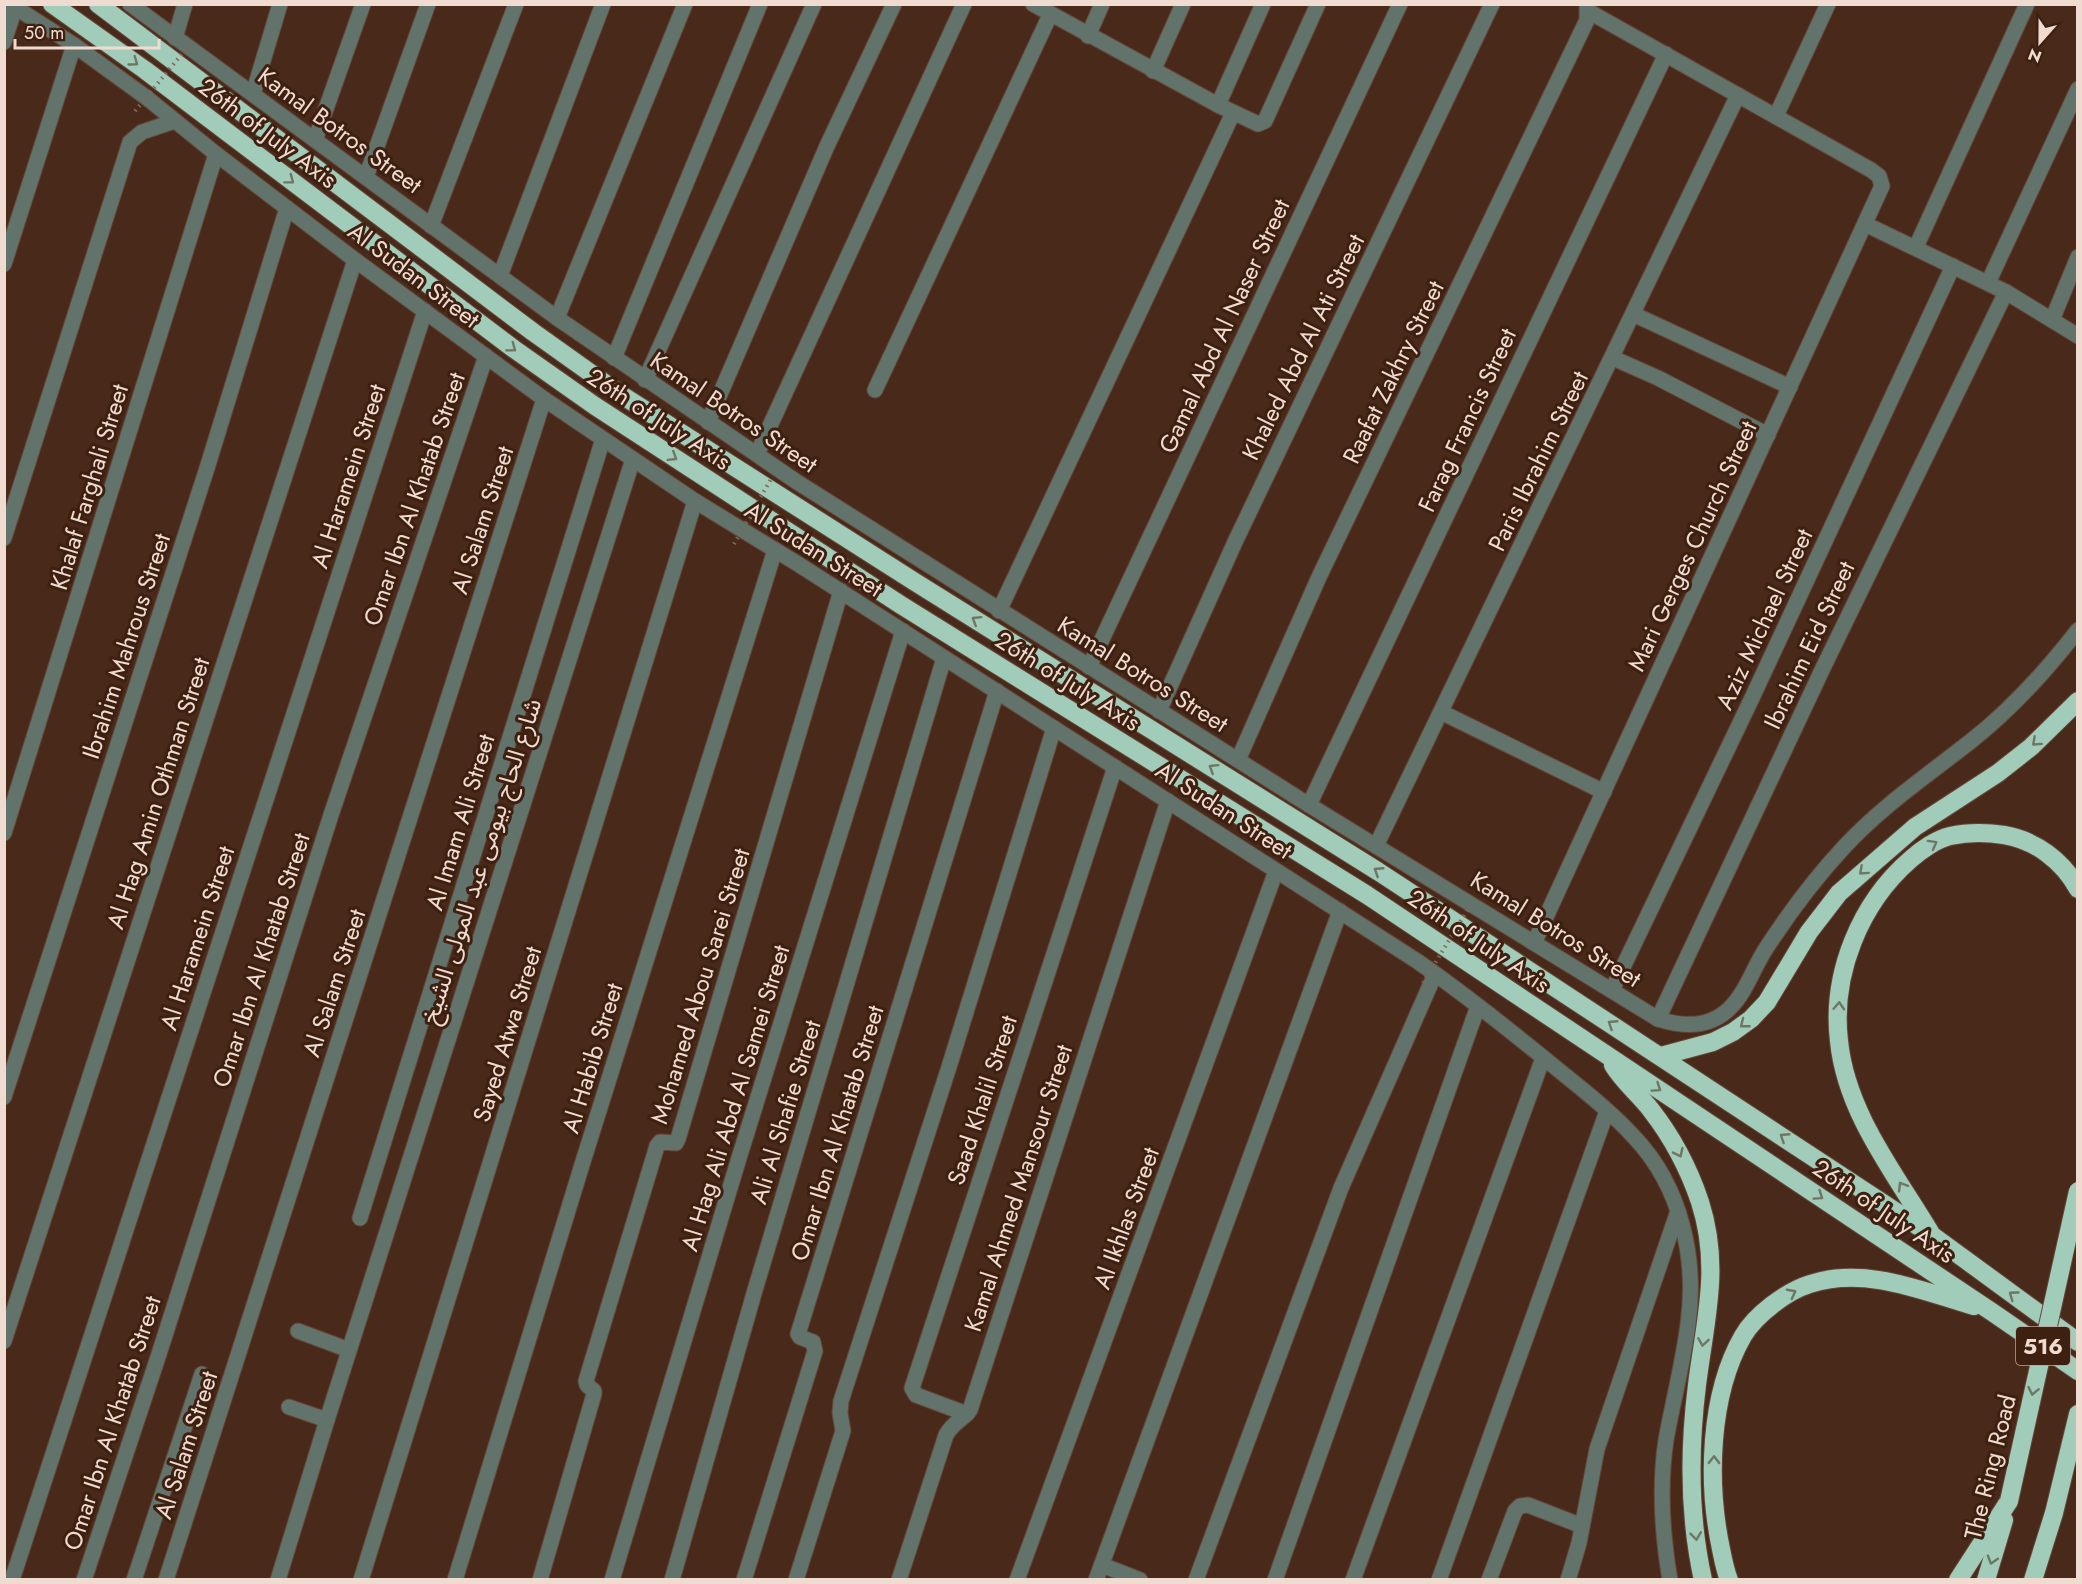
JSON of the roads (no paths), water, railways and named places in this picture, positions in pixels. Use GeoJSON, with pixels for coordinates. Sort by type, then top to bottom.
{"type":"FeatureCollection","features":[{"type":"Feature","properties":{"kind":"highway","name":"26th of July Axis"},"geometry":{"type":"LineString","coordinates":[[52,4],[145,70],[504,342],[586,401],[901,605],[1366,895],[2078,1371]]}},
{"type":"Feature","properties":{"kind":"highway","name":"26th of July Axis"},"geometry":{"type":"LineString","coordinates":[[98,4],[533,332],[630,400],[915,582],[1379,872],[1933,1236],[2078,1342]]}},
{"type":"Feature","properties":{"kind":"highway"},"geometry":{"type":"LineString","coordinates":[[1661,1056],[1713,1042],[1733,1032],[1751,1019],[1767,1002],[1809,932],[1839,893],[1916,827],[1998,773],[2031,747],[2078,701]]}},
{"type":"Feature","properties":{"kind":"highway"},"geometry":{"type":"LineString","coordinates":[[1933,1236],[1872,1136],[1855,1105],[1845,1077],[1838,1040],[1838,1004],[1844,968],[1856,933],[1874,901],[1894,874],[1919,852],[1947,836],[1981,831],[2014,837],[2045,851],[2070,873],[2078,889]]}},
{"type":"Feature","properties":{"kind":"highway"},"geometry":{"type":"LineString","coordinates":[[1608,1056],[1614,1068],[1651,1109],[1672,1140],[1700,1201],[1708,1229],[1712,1259],[1711,1288],[1696,1387],[1691,1447],[1693,1507],[1703,1580]]}},
{"type":"Feature","properties":{"kind":"highway","name":"The Ring Road"},"geometry":{"type":"LineString","coordinates":[[1986,1580],[2009,1501],[2078,1191]]}},
{"type":"Feature","properties":{"kind":"highway"},"geometry":{"type":"LineString","coordinates":[[1729,1580],[1718,1534],[1714,1493],[1714,1452],[1718,1412],[1726,1371],[1744,1334],[1773,1303],[1810,1284],[1851,1276],[1893,1282],[1992,1312]]}},
{"type":"Feature","properties":{"kind":"highway"},"geometry":{"type":"LineString","coordinates":[[2033,1580],[2054,1513],[2078,1414]]}},
{"type":"Feature","properties":{"kind":"highway"},"geometry":{"type":"LineString","coordinates":[[1958,1580],[2009,1501]]}},
{"type":"Feature","properties":{"kind":"highway"},"geometry":{"type":"LineString","coordinates":[[2044,1580],[2054,1513]]}},
{"type":"Feature","properties":{"kind":"street","name":"Kamal Botros Street"},"geometry":{"type":"LineString","coordinates":[[130,4],[557,318],[708,422],[999,611],[1309,805],[1658,1019],[1676,1025],[1695,1025],[1714,1019],[1729,1009],[1788,915],[1846,844],[1879,813],[1972,741],[2015,703],[2054,661],[2078,630]]}},
{"type":"Feature","properties":{"kind":"street"},"geometry":{"type":"LineString","coordinates":[[175,38],[185,4]]}},
{"type":"Feature","properties":{"kind":"street"},"geometry":{"type":"LineString","coordinates":[[253,94],[280,4]]}},
{"type":"Feature","properties":{"kind":"street"},"geometry":{"type":"LineString","coordinates":[[315,140],[363,4]]}},
{"type":"Feature","properties":{"kind":"street"},"geometry":{"type":"LineString","coordinates":[[366,177],[428,4]]}},
{"type":"Feature","properties":{"kind":"street"},"geometry":{"type":"LineString","coordinates":[[431,226],[516,4]]}},
{"type":"Feature","properties":{"kind":"street"},"geometry":{"type":"LineString","coordinates":[[500,276],[603,4]]}},
{"type":"Feature","properties":{"kind":"street"},"geometry":{"type":"LineString","coordinates":[[557,318],[685,4]]}},
{"type":"Feature","properties":{"kind":"street"},"geometry":{"type":"LineString","coordinates":[[614,358],[760,4]]}},
{"type":"Feature","properties":{"kind":"street"},"geometry":{"type":"LineString","coordinates":[[645,380],[814,4]]}},
{"type":"Feature","properties":{"kind":"street"},"geometry":{"type":"LineString","coordinates":[[708,422],[823,155],[894,4]]}},
{"type":"Feature","properties":{"kind":"street"},"geometry":{"type":"LineString","coordinates":[[757,454],[964,4]]}},
{"type":"Feature","properties":{"kind":"street"},"geometry":{"type":"LineString","coordinates":[[1033,4],[1153,71],[1255,123],[1265,121],[1318,4]]}},
{"type":"Feature","properties":{"kind":"street"},"geometry":{"type":"LineString","coordinates":[[1088,36],[1102,4]]}},
{"type":"Feature","properties":{"kind":"street"},"geometry":{"type":"LineString","coordinates":[[1153,71],[1183,4]]}},
{"type":"Feature","properties":{"kind":"street"},"geometry":{"type":"LineString","coordinates":[[1218,105],[1263,4]]}},
{"type":"Feature","properties":{"kind":"street","name":"Gamal Abd Al Naser Street"},"geometry":{"type":"LineString","coordinates":[[1089,667],[1400,4]]}},
{"type":"Feature","properties":{"kind":"street","name":"Khaled Abd Al Ati Street"},"geometry":{"type":"LineString","coordinates":[[1159,711],[1235,542],[1492,4]]}},
{"type":"Feature","properties":{"kind":"street"},"geometry":{"type":"LineString","coordinates":[[1587,8],[1776,116],[1828,4]]}},
{"type":"Feature","properties":{"kind":"street"},"geometry":{"type":"LineString","coordinates":[[1916,247],[2027,4]]}},
{"type":"Feature","properties":{"kind":"street"},"geometry":{"type":"LineString","coordinates":[[4,42],[13,6]]}},
{"type":"Feature","properties":{"kind":"street","name":"Al Sudan Street"},"geometry":{"type":"LineString","coordinates":[[13,6],[74,45],[355,260],[544,399],[695,501],[841,591],[1340,911],[1429,979],[1478,1006],[1607,1111],[1636,1139],[1660,1171],[1678,1211],[1688,1245],[1691,1284],[1688,1324],[1666,1441],[1663,1479],[1663,1517],[1670,1580]]}},
{"type":"Feature","properties":{"kind":"street","name":"Raafat Zakhry Street"},"geometry":{"type":"LineString","coordinates":[[1238,760],[1320,577],[1582,31],[1587,20],[1587,8]]}},
{"type":"Feature","properties":{"kind":"street"},"geometry":{"type":"LineString","coordinates":[[876,390],[1050,15]]}},
{"type":"Feature","properties":{"kind":"street"},"geometry":{"type":"LineString","coordinates":[[4,264],[74,45]]}},
{"type":"Feature","properties":{"kind":"street","name":"Farag Francis Street"},"geometry":{"type":"LineString","coordinates":[[1309,805],[1666,54]]}},
{"type":"Feature","properties":{"kind":"street"},"geometry":{"type":"LineString","coordinates":[[1988,283],[2078,88]]}},
{"type":"Feature","properties":{"kind":"street","name":"Paris Ibrahim Street"},"geometry":{"type":"LineString","coordinates":[[1376,846],[1738,95]]}},
{"type":"Feature","properties":{"kind":"street"},"geometry":{"type":"LineString","coordinates":[[999,611],[1233,113]]}},
{"type":"Feature","properties":{"kind":"street","name":"Mari Gerges Church Street"},"geometry":{"type":"LineString","coordinates":[[1534,943],[1882,186],[1879,176],[1871,170],[1776,116]]}},
{"type":"Feature","properties":{"kind":"street"},"geometry":{"type":"LineString","coordinates":[[4,538],[130,142],[142,132],[175,121]]}},
{"type":"Feature","properties":{"kind":"street","name":"Khalaf Farghali Street"},"geometry":{"type":"LineString","coordinates":[[4,833],[216,154]]}},
{"type":"Feature","properties":{"kind":"street","name":"Ibrahim Mahrous Street"},"geometry":{"type":"LineString","coordinates":[[4,1097],[208,465],[287,208]]}},
{"type":"Feature","properties":{"kind":"street"},"geometry":{"type":"LineString","coordinates":[[1865,224],[2006,292],[2078,336]]}},
{"type":"Feature","properties":{"kind":"street"},"geometry":{"type":"LineString","coordinates":[[2052,320],[2078,257]]}},
{"type":"Feature","properties":{"kind":"street","name":"Al Hag Amin Othman Street"},"geometry":{"type":"LineString","coordinates":[[4,1341],[355,260]]}},
{"type":"Feature","properties":{"kind":"street","name":"Aziz Michael Street"},"geometry":{"type":"LineString","coordinates":[[1612,990],[1752,698],[1953,266]]}},
{"type":"Feature","properties":{"kind":"street","name":"Ibrahim Eid Street"},"geometry":{"type":"LineString","coordinates":[[1658,1019],[1822,668],[2006,292]]}},
{"type":"Feature","properties":{"kind":"street","name":"Al Haramein Street"},"geometry":{"type":"LineString","coordinates":[[12,1580],[425,311]]}},
{"type":"Feature","properties":{"kind":"street"},"geometry":{"type":"LineString","coordinates":[[1634,314],[1790,387]]}},
{"type":"Feature","properties":{"kind":"street","name":"Omar Ibn Al Khatab Street"},"geometry":{"type":"LineString","coordinates":[[84,1580],[159,1354],[331,815],[486,356]]}},
{"type":"Feature","properties":{"kind":"street"},"geometry":{"type":"LineString","coordinates":[[1613,358],[1658,378],[1768,435]]}},
{"type":"Feature","properties":{"kind":"street","name":"Al Salam Street"},"geometry":{"type":"LineString","coordinates":[[166,1580],[544,399]]}},
{"type":"Feature","properties":{"kind":"street","name":"Al Imam Ali Street"},"geometry":{"type":"LineString","coordinates":[[360,1218],[603,439]]}},
{"type":"Feature","properties":{"kind":"street","name":"شارع الحاج بيومى عبد المولى الشيخ"},"geometry":{"type":"LineString","coordinates":[[278,1580],[633,459]]}},
{"type":"Feature","properties":{"kind":"street","name":"Sayed Atwa Street"},"geometry":{"type":"LineString","coordinates":[[361,1580],[695,501]]}},
{"type":"Feature","properties":{"kind":"street","name":"Al Habib Street"},"geometry":{"type":"LineString","coordinates":[[455,1580],[581,1168],[775,550]]}},
{"type":"Feature","properties":{"kind":"street","name":"Mohamed Abou Sarei Street"},"geometry":{"type":"LineString","coordinates":[[540,1580],[594,1394],[586,1381],[657,1146],[663,1142],[676,1143],[678,1139],[841,591]]}},
{"type":"Feature","properties":{"kind":"street","name":"Al Hag Ali Abd Al Samei Street"},"geometry":{"type":"LineString","coordinates":[[612,1580],[739,1158],[903,631]]}},
{"type":"Feature","properties":{"kind":"street","name":"Ali Al Shafie Street"},"geometry":{"type":"LineString","coordinates":[[672,1580],[755,1290],[944,658]]}},
{"type":"Feature","properties":{"kind":"street","name":"Omar Ibn Al Khatab Street"},"geometry":{"type":"LineString","coordinates":[[744,1580],[815,1351],[813,1342],[798,1334],[997,691]]}},
{"type":"Feature","properties":{"kind":"street"},"geometry":{"type":"LineString","coordinates":[[1441,712],[1604,792]]}},
{"type":"Feature","properties":{"kind":"street"},"geometry":{"type":"LineString","coordinates":[[796,1580],[843,1431],[841,1401],[949,1067],[1054,728]]}},
{"type":"Feature","properties":{"kind":"street","name":"Saad Khalil Street"},"geometry":{"type":"LineString","coordinates":[[967,1414],[916,1395],[912,1388],[1115,767]]}},
{"type":"Feature","properties":{"kind":"street","name":"Kamal Ahmed Mansour Street"},"geometry":{"type":"LineString","coordinates":[[898,1580],[946,1435],[955,1422],[967,1414],[1168,801]]}},
{"type":"Feature","properties":{"kind":"street","name":"Al Ikhlas Street"},"geometry":{"type":"LineString","coordinates":[[1017,1580],[1276,871]]}},
{"type":"Feature","properties":{"kind":"street"},"geometry":{"type":"LineString","coordinates":[[1096,1580],[1340,911]]}},
{"type":"Feature","properties":{"kind":"street"},"geometry":{"type":"LineString","coordinates":[[1196,1580],[1341,1188],[1429,979]]}},
{"type":"Feature","properties":{"kind":"street"},"geometry":{"type":"LineString","coordinates":[[1275,1580],[1478,1006]]}},
{"type":"Feature","properties":{"kind":"street"},"geometry":{"type":"LineString","coordinates":[[1353,1580],[1543,1058]]}},
{"type":"Feature","properties":{"kind":"street"},"geometry":{"type":"LineString","coordinates":[[1439,1580],[1607,1111]]}},
{"type":"Feature","properties":{"kind":"street"},"geometry":{"type":"LineString","coordinates":[[1568,1580],[1582,1526],[1597,1449],[1678,1211]]}},
{"type":"Feature","properties":{"kind":"street"},"geometry":{"type":"LineString","coordinates":[[298,1332],[349,1350]]}},
{"type":"Feature","properties":{"kind":"street"},"geometry":{"type":"LineString","coordinates":[[134,1580],[202,1374]]}},
{"type":"Feature","properties":{"kind":"street"},"geometry":{"type":"LineString","coordinates":[[289,1407],[327,1420]]}},
{"type":"Feature","properties":{"kind":"street"},"geometry":{"type":"LineString","coordinates":[[1489,1580],[1515,1511],[1520,1506],[1528,1505],[1582,1526]]}},
{"type":"Feature","properties":{"kind":"street"},"geometry":{"type":"LineString","coordinates":[[1657,1580],[1666,1555]]}},
{"type":"Feature","properties":{"kind":"street"},"geometry":{"type":"LineString","coordinates":[[1102,1565],[1140,1580]]}}]}
